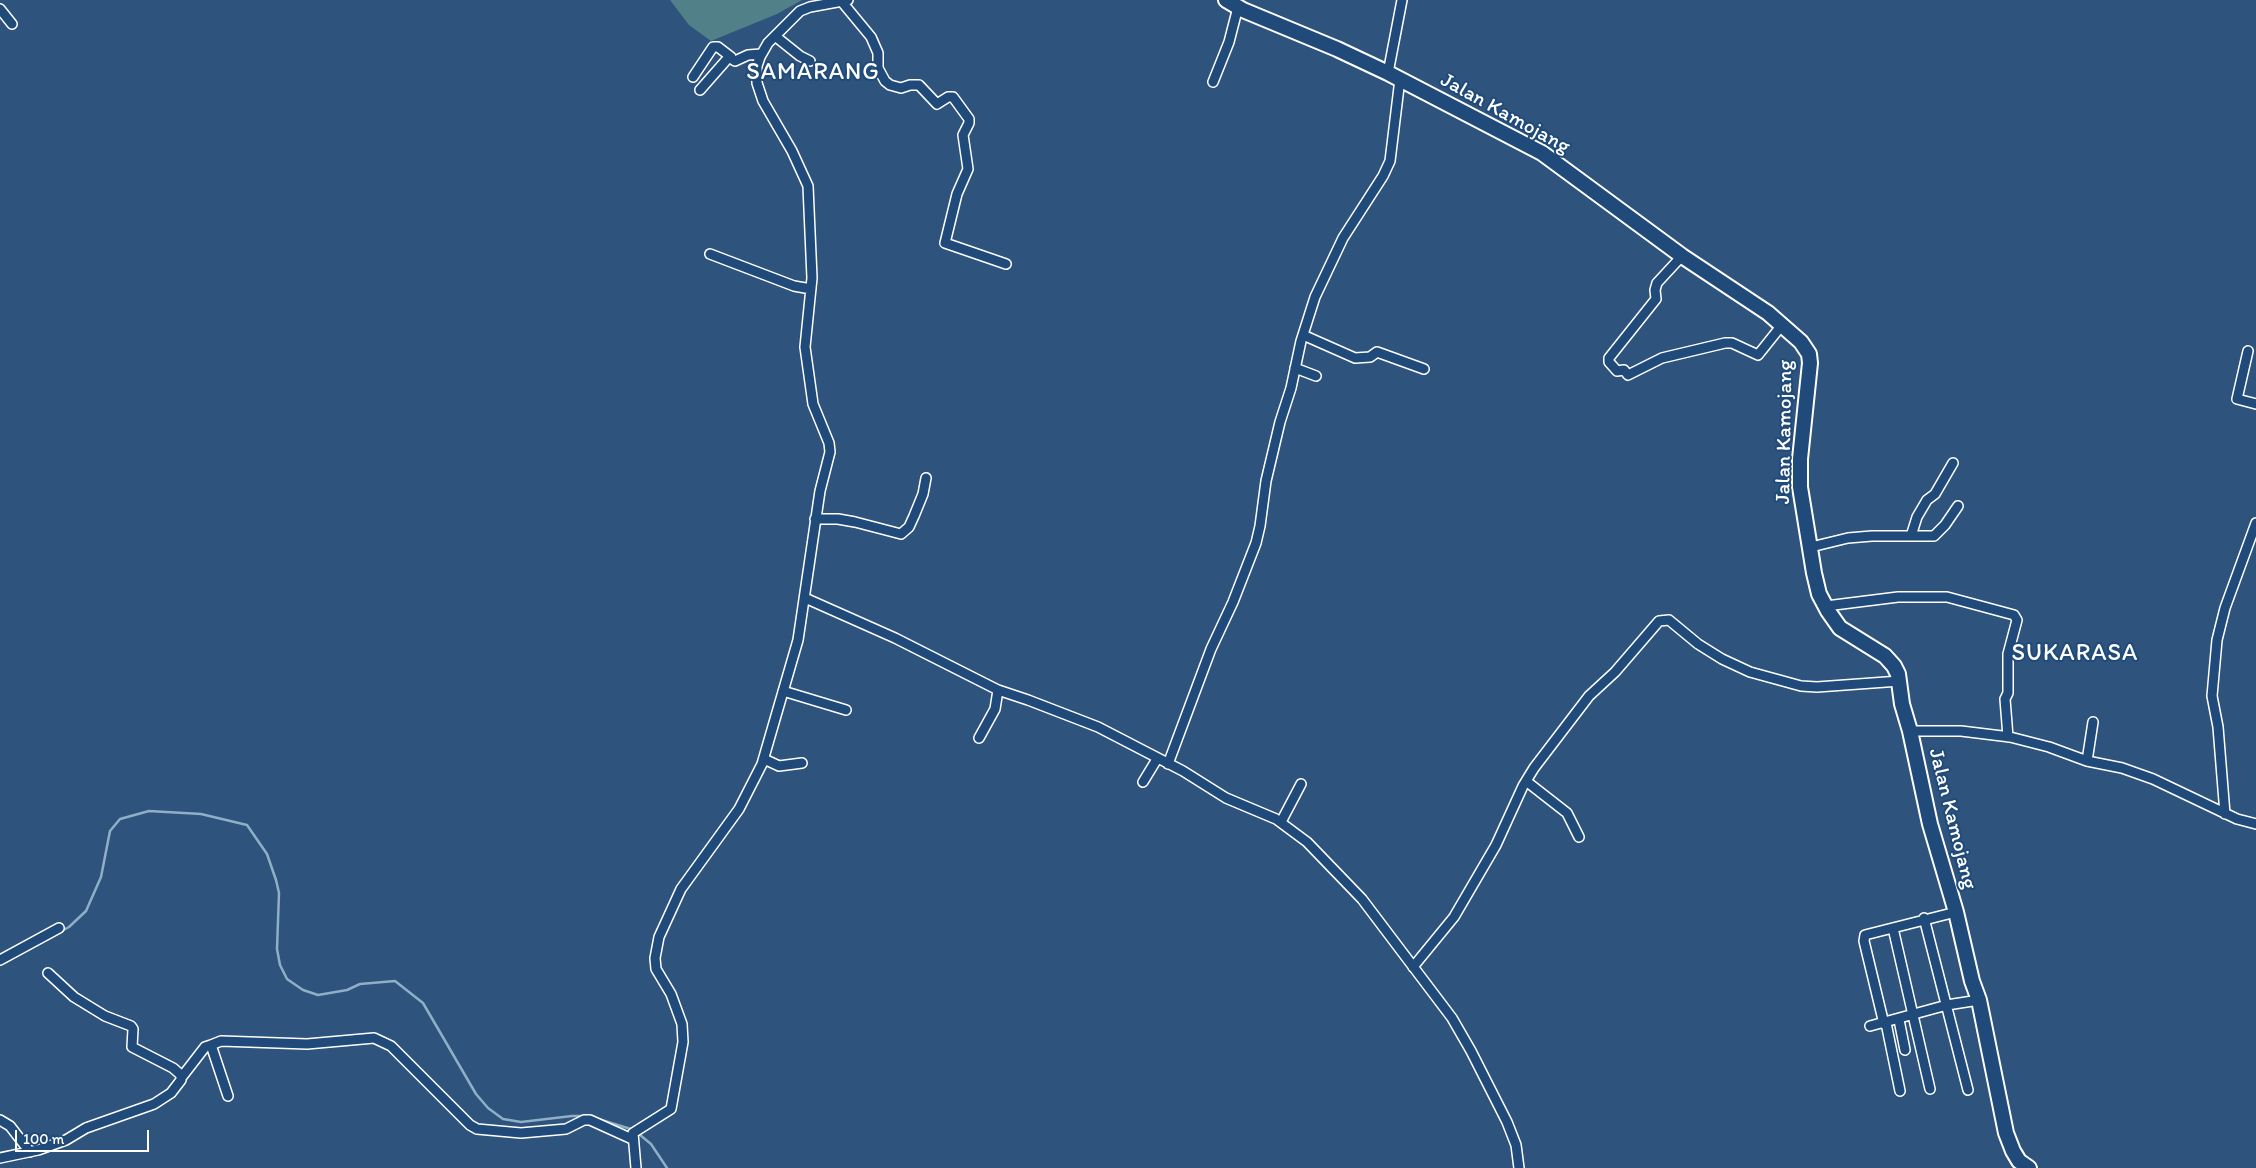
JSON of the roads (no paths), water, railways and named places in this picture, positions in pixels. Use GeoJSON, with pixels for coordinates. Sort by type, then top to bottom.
{"type":"FeatureCollection","features":[{"type":"Feature","properties":{"kind":"main road","name":"Jalan Kamojang"},"geometry":{"type":"LineString","coordinates":[[1232,4],[1394,76],[1542,153],[1682,256],[1754,302],[1801,342],[1810,359],[1800,459],[1800,486],[1819,594],[1840,628],[1886,656],[1894,666],[1900,680],[1902,704],[1910,731],[1930,824],[1956,912],[1972,981],[1979,1000],[2006,1133],[2019,1161],[2029,1168]]}},
{"type":"Feature","properties":{"kind":"street"},"geometry":{"type":"LineString","coordinates":[[1168,764],[1205,664],[1241,585],[1256,543],[1266,481],[1303,335],[1315,297],[1351,225],[1387,170],[1393,149],[1394,76],[1402,0]]}},
{"type":"Feature","properties":{"kind":"street"},"geometry":{"type":"LineString","coordinates":[[633,1135],[668,1113],[672,1108],[683,1038],[682,1024],[674,1003],[656,968],[655,958],[659,937],[681,889],[739,808],[764,759],[798,640],[815,519],[830,448],[817,417],[806,362],[805,347],[811,258],[808,186],[792,151],[763,101],[756,74],[761,54],[775,36],[803,9],[845,1],[871,37],[878,52],[878,68],[885,81],[890,85],[901,88],[914,84],[919,86],[937,104],[948,96],[953,97],[969,119],[970,124],[963,135],[968,169],[957,194],[945,242],[1006,264]]}},
{"type":"Feature","properties":{"kind":"street"},"geometry":{"type":"LineString","coordinates":[[1213,82],[1229,42],[1232,4]]}},
{"type":"Feature","properties":{"kind":"street"},"geometry":{"type":"LineString","coordinates":[[0,10],[12,24]]}},
{"type":"Feature","properties":{"kind":"street"},"geometry":{"type":"LineString","coordinates":[[775,36],[800,56],[810,61]]}},
{"type":"Feature","properties":{"kind":"street"},"geometry":{"type":"LineString","coordinates":[[693,77],[713,47],[718,47],[735,62],[748,55],[761,54]]}},
{"type":"Feature","properties":{"kind":"street"},"geometry":{"type":"LineString","coordinates":[[700,90],[731,57]]}},
{"type":"Feature","properties":{"kind":"street"},"geometry":{"type":"LineString","coordinates":[[710,254],[794,286],[810,289]]}},
{"type":"Feature","properties":{"kind":"street"},"geometry":{"type":"LineString","coordinates":[[1682,256],[1657,283],[1655,290],[1656,299],[1609,358],[1609,362],[1617,371],[1624,370],[1628,374],[1662,358],[1729,342],[1758,356],[1782,325]]}},
{"type":"Feature","properties":{"kind":"street"},"geometry":{"type":"LineString","coordinates":[[1303,335],[1355,358],[1370,357],[1377,352],[1424,369]]}},
{"type":"Feature","properties":{"kind":"street"},"geometry":{"type":"LineString","coordinates":[[2248,351],[2237,400],[2256,404]]}},
{"type":"Feature","properties":{"kind":"street"},"geometry":{"type":"LineString","coordinates":[[1295,368],[1316,376]]}},
{"type":"Feature","properties":{"kind":"street"},"geometry":{"type":"LineString","coordinates":[[1911,536],[1917,517],[1927,500],[1936,494],[1953,463]]}},
{"type":"Feature","properties":{"kind":"street"},"geometry":{"type":"LineString","coordinates":[[815,519],[838,519],[898,535],[901,534],[908,527],[914,516],[923,494],[926,478]]}},
{"type":"Feature","properties":{"kind":"street"},"geometry":{"type":"LineString","coordinates":[[1811,547],[1856,537],[1928,537],[1939,533],[1958,506]]}},
{"type":"Feature","properties":{"kind":"street"},"geometry":{"type":"LineString","coordinates":[[2226,814],[2218,727],[2212,696],[2218,640],[2225,608],[2256,523]]}},
{"type":"Feature","properties":{"kind":"street"},"geometry":{"type":"LineString","coordinates":[[1826,606],[1898,597],[1947,596],[2014,616],[2017,620],[2008,654],[2008,693],[2005,699],[2008,737]]}},
{"type":"Feature","properties":{"kind":"street"},"geometry":{"type":"LineString","coordinates":[[805,598],[911,646],[998,690],[1098,727],[1183,771],[1226,798],[1281,822],[1307,842],[1362,899],[1452,1018],[1507,1122],[1516,1145],[1518,1168]]}},
{"type":"Feature","properties":{"kind":"street"},"geometry":{"type":"LineString","coordinates":[[1413,967],[1454,917],[1496,845],[1526,781],[1589,696],[1615,672],[1662,620],[1671,622],[1698,644],[1722,659],[1750,672],[1801,686],[1817,687],[1900,680]]}},
{"type":"Feature","properties":{"kind":"street"},"geometry":{"type":"LineString","coordinates":[[979,738],[995,709],[998,690]]}},
{"type":"Feature","properties":{"kind":"street"},"geometry":{"type":"LineString","coordinates":[[783,692],[846,710]]}},
{"type":"Feature","properties":{"kind":"street"},"geometry":{"type":"LineString","coordinates":[[2087,761],[2093,722]]}},
{"type":"Feature","properties":{"kind":"street"},"geometry":{"type":"LineString","coordinates":[[1910,731],[1950,730],[2008,737],[2049,747],[2087,761],[2122,768],[2153,779],[2226,814],[2256,824]]}},
{"type":"Feature","properties":{"kind":"street"},"geometry":{"type":"LineString","coordinates":[[764,759],[779,766],[802,763]]}},
{"type":"Feature","properties":{"kind":"street"},"geometry":{"type":"LineString","coordinates":[[1143,782],[1157,759]]}},
{"type":"Feature","properties":{"kind":"street"},"geometry":{"type":"LineString","coordinates":[[1526,781],[1567,813],[1579,837]]}},
{"type":"Feature","properties":{"kind":"street"},"geometry":{"type":"LineString","coordinates":[[1281,822],[1301,784]]}},
{"type":"Feature","properties":{"kind":"street"},"geometry":{"type":"LineString","coordinates":[[1900,1091],[1864,938],[1865,935],[1924,918],[1956,912]]}},
{"type":"Feature","properties":{"kind":"street"},"geometry":{"type":"LineString","coordinates":[[1924,918],[1968,1090]]}},
{"type":"Feature","properties":{"kind":"street"},"geometry":{"type":"LineString","coordinates":[[0,960],[59,928]]}},
{"type":"Feature","properties":{"kind":"street"},"geometry":{"type":"LineString","coordinates":[[1893,928],[1915,1015],[1930,1089]]}},
{"type":"Feature","properties":{"kind":"street"},"geometry":{"type":"LineString","coordinates":[[48,973],[74,997],[105,1016],[131,1026],[133,1029],[132,1047],[173,1068],[182,1078]]}},
{"type":"Feature","properties":{"kind":"street"},"geometry":{"type":"LineString","coordinates":[[1870,1026],[1899,1020],[1947,1005],[1979,1000]]}},
{"type":"Feature","properties":{"kind":"street"},"geometry":{"type":"LineString","coordinates":[[1899,1020],[1906,1050]]}},
{"type":"Feature","properties":{"kind":"street"},"geometry":{"type":"LineString","coordinates":[[0,1158],[30,1152],[66,1140],[86,1128],[154,1104],[176,1089],[205,1047],[221,1041],[308,1044],[374,1038],[391,1046],[477,1129],[521,1133],[566,1129],[584,1120],[590,1120],[633,1135]]}},
{"type":"Feature","properties":{"kind":"street"},"geometry":{"type":"LineString","coordinates":[[211,1045],[228,1096]]}},
{"type":"Feature","properties":{"kind":"street"},"geometry":{"type":"LineString","coordinates":[[0,1120],[10,1126],[30,1152]]}},
{"type":"Feature","properties":{"kind":"street"},"geometry":{"type":"LineString","coordinates":[[633,1135],[636,1168]]}},
{"type":"Feature","properties":{"kind":"waterway"},"geometry":{"type":"LineString","coordinates":[[60,932],[69,927],[86,911],[101,877],[110,831],[120,819],[149,811],[201,814],[247,825],[267,854],[276,880],[279,893],[277,949],[280,965],[287,979],[303,990],[318,995],[347,990],[360,984],[395,981],[423,1003],[476,1094],[488,1108],[503,1119],[521,1122],[584,1116]]}},
{"type":"Feature","properties":{"kind":"waterway"},"geometry":{"type":"LineString","coordinates":[[0,965],[38,944]]}},
{"type":"Feature","properties":{"kind":"waterway"},"geometry":{"type":"LineString","coordinates":[[595,1118],[634,1130],[651,1144],[667,1168]]}},
{"type":"Feature","properties":{"kind":"district","name":"SAMARANG"},"geometry":{"type":"Point","coordinates":[813,73]}},
{"type":"Feature","properties":{"kind":"district","name":"SUKARASA"},"geometry":{"type":"Point","coordinates":[2075,654]}}]}
